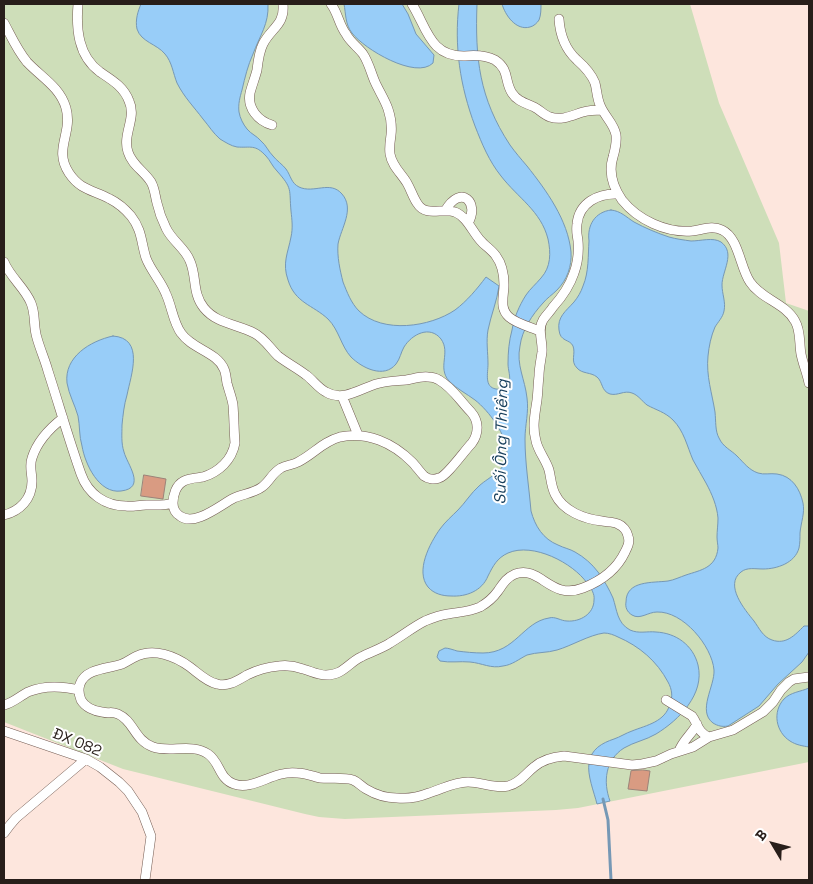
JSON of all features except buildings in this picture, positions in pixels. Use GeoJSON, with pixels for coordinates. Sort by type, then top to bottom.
{"type":"FeatureCollection","features":[{"type":"Feature","properties":{"kind":"street"},"geometry":{"type":"LineString","coordinates":[[4,23],[21,54],[55,88],[63,100],[68,124],[62,155],[64,164],[70,174],[81,186],[111,199],[130,215],[141,236],[149,265],[168,297],[175,321],[182,334],[193,345],[218,360],[225,370],[233,405],[235,443],[232,454],[224,464],[213,472],[186,480],[180,484],[175,493],[173,504],[176,512],[181,517],[189,519],[198,518],[235,498],[261,488],[277,470],[298,462],[326,442],[342,437],[358,435],[374,438],[389,444],[403,454],[425,476],[436,479],[443,476],[472,443],[477,434],[477,424],[473,414],[462,403],[455,392],[440,380],[422,377],[377,384],[342,396],[332,395],[322,390],[308,376],[280,357],[254,332],[228,324],[214,317],[199,301],[190,262],[165,227],[149,178],[132,160],[127,150],[126,139],[132,111],[129,99],[118,85],[92,65],[83,52],[79,37],[78,4]]}},
{"type":"Feature","properties":{"kind":"street"},"geometry":{"type":"LineString","coordinates":[[272,126],[257,117],[251,108],[250,97],[261,48],[267,37],[281,20],[284,10],[283,4]]}},
{"type":"Feature","properties":{"kind":"street"},"geometry":{"type":"LineString","coordinates":[[331,4],[345,33],[366,60],[388,107],[391,128],[389,149],[392,163],[405,180],[419,206],[428,212],[449,210],[458,214],[468,223],[499,261],[504,275],[503,305],[506,313],[514,320],[540,331]]}},
{"type":"Feature","properties":{"kind":"street"},"geometry":{"type":"LineString","coordinates":[[412,4],[436,46],[445,53],[458,56],[486,57],[496,61],[504,69],[510,89],[520,101],[551,117],[565,118],[590,110],[602,110]]}},
{"type":"Feature","properties":{"kind":"street"},"geometry":{"type":"LineString","coordinates":[[560,19],[563,40],[571,53],[592,76],[599,104],[616,134],[611,169],[612,182],[623,202],[638,215],[664,228],[682,231],[718,228],[725,232],[738,252],[746,276],[753,287],[786,310],[795,321],[799,331],[801,354],[809,383]]}},
{"type":"Feature","properties":{"kind":"street"},"geometry":{"type":"LineString","coordinates":[[618,194],[598,196],[582,209],[577,222],[578,258],[574,273],[563,295],[544,318],[540,331],[542,351],[534,433],[538,448],[548,465],[554,492],[561,503],[569,510],[590,519],[618,524],[625,529],[628,545],[616,567],[588,586],[578,590],[566,591],[554,588],[532,574],[517,574],[507,578],[492,599],[479,607],[441,615],[423,622],[385,646],[361,657],[336,674],[324,675],[298,667],[277,666],[261,669],[233,683],[222,685],[212,682],[174,658],[151,653],[141,654],[122,664],[93,672],[82,681],[79,690],[80,698],[91,709],[114,713],[123,718],[144,743],[155,748],[200,750],[204,752],[215,761],[224,778],[232,784],[240,786],[256,784],[278,774],[293,772],[351,780],[379,795],[406,798],[424,795],[465,782],[494,787],[508,786],[521,780],[535,765],[548,758],[564,756],[632,765],[656,761],[692,747],[709,737],[728,732],[758,716],[768,707],[784,685],[794,679],[809,677]]}},
{"type":"Feature","properties":{"kind":"street"},"geometry":{"type":"LineString","coordinates":[[444,210],[457,198],[466,198],[472,213],[468,223]]}},
{"type":"Feature","properties":{"kind":"street"},"geometry":{"type":"LineString","coordinates":[[4,262],[31,303],[37,340],[84,483],[95,496],[120,506],[173,504]]}},
{"type":"Feature","properties":{"kind":"street"},"geometry":{"type":"LineString","coordinates":[[342,396],[358,435]]}},
{"type":"Feature","properties":{"kind":"street"},"geometry":{"type":"LineString","coordinates":[[4,515],[20,508],[27,498],[31,487],[30,467],[34,452],[49,430],[63,418]]}},
{"type":"Feature","properties":{"kind":"street"},"geometry":{"type":"LineString","coordinates":[[4,704],[13,702],[29,692],[39,689],[60,687],[79,690]]}},
{"type":"Feature","properties":{"kind":"street"},"geometry":{"type":"LineString","coordinates":[[666,700],[688,713],[695,720],[702,734],[709,737]]}},
{"type":"Feature","properties":{"kind":"street"},"geometry":{"type":"LineString","coordinates":[[679,751],[697,724]]}},
{"type":"Feature","properties":{"kind":"street","name":"ĐX 082"},"geometry":{"type":"LineString","coordinates":[[4,730],[86,759],[100,767],[128,790],[142,812],[151,836],[145,880]]}},
{"type":"Feature","properties":{"kind":"street"},"geometry":{"type":"LineString","coordinates":[[4,833],[16,818],[86,759]]}},
{"type":"Feature","properties":{"kind":"green space"},"geometry":{"type":"Polygon","coordinates":[[[4,4],[690,4],[719,103],[779,243],[786,303],[809,311],[809,762],[578,808],[345,819],[305,814],[123,769],[4,722],[4,4]]]}},
{"type":"Feature","properties":{"kind":"water"},"geometry":{"type":"Polygon","coordinates":[[[141,4],[268,4],[266,24],[245,76],[239,101],[239,112],[244,125],[284,167],[296,185],[305,189],[332,188],[342,194],[346,200],[347,212],[338,244],[338,259],[343,282],[351,301],[359,311],[369,318],[381,323],[407,326],[433,321],[445,316],[464,303],[486,277],[499,286],[487,338],[488,383],[492,388],[498,389],[504,388],[509,383],[509,347],[515,317],[526,295],[547,269],[550,249],[545,229],[540,220],[501,176],[489,158],[480,139],[465,96],[458,51],[459,4],[477,4],[478,60],[485,94],[491,111],[510,145],[555,206],[566,228],[571,252],[571,262],[566,277],[561,286],[531,318],[523,334],[520,346],[519,359],[527,403],[525,434],[526,466],[533,517],[537,527],[548,539],[578,554],[596,569],[610,591],[622,624],[633,631],[663,633],[683,641],[696,658],[698,665],[698,686],[694,696],[681,714],[656,734],[624,748],[609,765],[606,779],[610,801],[597,804],[589,773],[590,758],[601,745],[649,725],[664,715],[668,710],[672,696],[664,674],[640,650],[626,641],[606,633],[592,636],[557,650],[527,655],[503,666],[494,667],[470,662],[440,661],[437,657],[439,651],[445,648],[473,653],[494,652],[511,643],[532,625],[540,621],[551,618],[567,621],[577,620],[585,616],[592,609],[594,598],[592,591],[581,576],[572,568],[552,556],[529,550],[518,550],[501,557],[482,586],[468,594],[445,596],[436,593],[428,587],[424,580],[423,565],[428,549],[436,535],[476,489],[497,473],[504,465],[507,454],[501,431],[475,400],[449,381],[444,371],[444,344],[437,335],[427,332],[416,335],[407,342],[396,364],[385,371],[373,370],[361,365],[351,357],[328,319],[295,294],[286,274],[286,258],[292,227],[290,193],[286,182],[262,152],[253,147],[233,146],[220,139],[213,132],[180,88],[167,57],[139,33],[136,22],[141,4]]]}},
{"type":"Feature","properties":{"kind":"water"},"geometry":{"type":"Polygon","coordinates":[[[344,4],[402,4],[416,34],[434,55],[433,63],[425,67],[415,68],[391,60],[367,47],[350,30],[344,4]]]}},
{"type":"Feature","properties":{"kind":"water"},"geometry":{"type":"Polygon","coordinates":[[[502,4],[541,4],[539,20],[531,27],[520,27],[508,17],[502,4]]]}},
{"type":"Feature","properties":{"kind":"water"},"geometry":{"type":"Polygon","coordinates":[[[611,210],[621,213],[634,222],[669,237],[691,241],[714,240],[721,242],[725,246],[728,257],[722,285],[725,304],[724,311],[712,334],[708,363],[716,429],[725,446],[752,470],[760,474],[782,475],[791,480],[800,493],[803,503],[804,510],[799,546],[794,558],[774,568],[743,570],[736,577],[735,590],[741,604],[769,639],[777,641],[786,640],[794,636],[804,626],[809,626],[809,652],[802,662],[778,684],[759,706],[728,726],[717,725],[708,718],[707,705],[714,670],[708,651],[702,641],[677,617],[657,612],[635,616],[629,612],[626,606],[627,595],[635,586],[675,579],[702,570],[711,564],[717,555],[718,548],[717,509],[712,496],[677,424],[670,417],[647,405],[632,393],[607,393],[597,377],[577,368],[573,360],[572,344],[561,337],[560,334],[559,321],[578,296],[585,281],[589,230],[593,220],[601,213],[611,210]]]}},
{"type":"Feature","properties":{"kind":"water"},"geometry":{"type":"Polygon","coordinates":[[[113,336],[123,338],[129,343],[133,350],[134,359],[124,410],[122,442],[134,481],[129,489],[121,491],[113,491],[100,483],[86,461],[81,442],[78,416],[67,383],[67,374],[74,358],[88,346],[113,336]]]}},
{"type":"Feature","properties":{"kind":"water"},"geometry":{"type":"Polygon","coordinates":[[[809,688],[809,747],[799,745],[785,737],[777,722],[777,716],[780,704],[784,699],[793,693],[809,688]]]}},
{"type":"Feature","properties":{"kind":"waterway","name":"Suối Ông Thiềng"},"geometry":{"type":"LineString","coordinates":[[603,799],[608,820],[611,880]]}}]}
